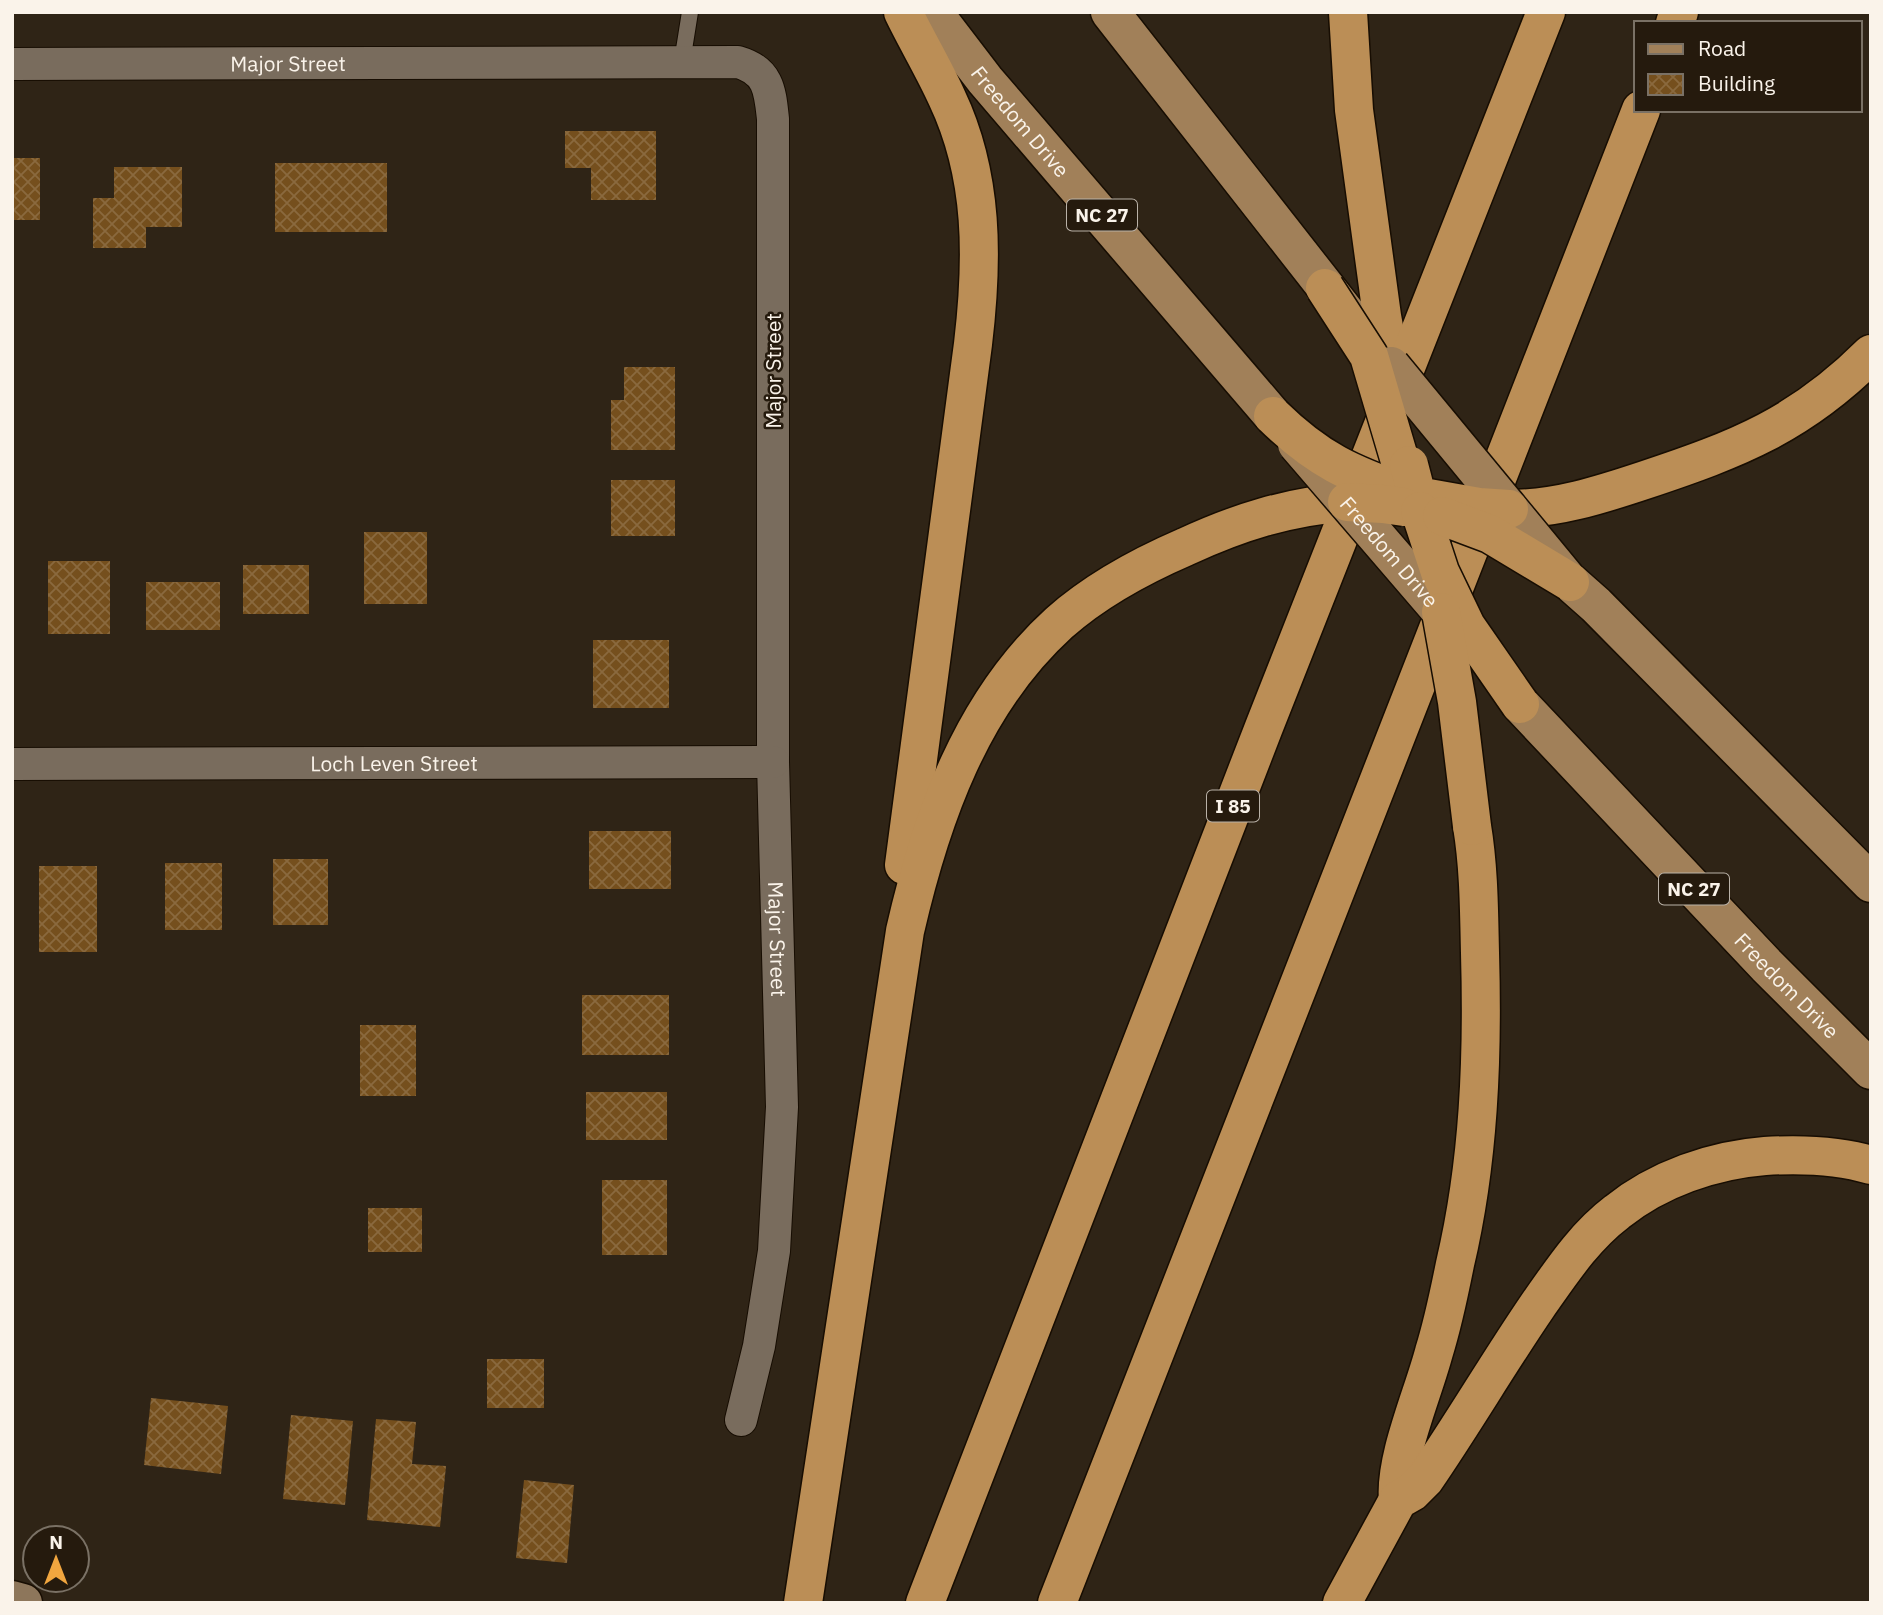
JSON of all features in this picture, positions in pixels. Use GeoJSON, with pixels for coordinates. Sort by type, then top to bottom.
{"type":"FeatureCollection","features":[{"type":"Feature","properties":{"kind":"highway"},"geometry":{"type":"LineString","coordinates":[[903,12],[947,97],[966,146],[977,196],[980,250],[973,344],[902,880],[901,899],[905,931]]}},
{"type":"Feature","properties":{"kind":"highway"},"geometry":{"type":"LineString","coordinates":[[1349,12],[1354,110],[1381,316],[1415,503],[1441,612],[1457,702],[1479,909],[1482,1000],[1480,1074],[1473,1160],[1463,1228],[1447,1303],[1400,1466],[1396,1486],[1398,1500]]}},
{"type":"Feature","properties":{"kind":"highway","name":"I 85"},"geometry":{"type":"LineString","coordinates":[[925,1603],[1259,740],[1546,12]]}},
{"type":"Feature","properties":{"kind":"highway"},"geometry":{"type":"LineString","coordinates":[[1057,1603],[1640,112]]}},
{"type":"Feature","properties":{"kind":"highway"},"geometry":{"type":"LineString","coordinates":[[1325,288],[1368,356],[1440,572],[1466,626],[1520,704]]}},
{"type":"Feature","properties":{"kind":"highway"},"geometry":{"type":"LineString","coordinates":[[803,1603],[905,931],[922,864],[953,775],[986,712],[1034,647],[1060,622],[1106,588],[1168,554],[1230,527],[1294,509],[1347,502],[1509,509],[1554,506],[1606,493],[1744,444],[1814,404],[1845,380],[1871,354]]}},
{"type":"Feature","properties":{"kind":"highway"},"geometry":{"type":"LineString","coordinates":[[1273,416],[1302,443],[1328,461],[1448,518],[1490,534],[1570,582]]}},
{"type":"Feature","properties":{"kind":"highway"},"geometry":{"type":"LineString","coordinates":[[1342,1603],[1398,1500],[1412,1492],[1425,1479],[1570,1259],[1618,1210],[1656,1187],[1727,1160],[1777,1155],[1840,1158],[1871,1165]]}},
{"type":"Feature","properties":{"kind":"main road","name":"Freedom Drive"},"geometry":{"type":"LineString","coordinates":[[933,12],[985,80],[1520,704],[1767,966],[1871,1070]]}},
{"type":"Feature","properties":{"kind":"main road"},"geometry":{"type":"LineString","coordinates":[[1110,12],[1325,288],[1570,582],[1596,605],[1871,883]]}},
{"type":"Feature","properties":{"kind":"street","name":"Major Street"},"geometry":{"type":"LineString","coordinates":[[12,64],[738,62],[752,66],[770,86],[773,119],[773,762],[782,1107],[774,1251],[759,1346],[741,1420]]}},
{"type":"Feature","properties":{"kind":"street","name":"Loch Leven Street"},"geometry":{"type":"LineString","coordinates":[[12,764],[773,762]]}},
{"type":"Feature","properties":{"kind":"street"},"geometry":{"type":"LineString","coordinates":[[12,1600],[23,1603]]}},
{"type":"Feature","properties":{"kind":"lane"},"geometry":{"type":"LineString","coordinates":[[682,62],[690,12]]}},
{"type":"Feature","properties":{"kind":"building"},"geometry":{"type":"Polygon","coordinates":[[[565,131],[656,131],[656,200],[591,200],[591,168],[565,168],[565,131]]]}},
{"type":"Feature","properties":{"kind":"building"},"geometry":{"type":"Polygon","coordinates":[[[12,158],[40,158],[40,220],[12,220],[12,158]]]}},
{"type":"Feature","properties":{"kind":"building"},"geometry":{"type":"Polygon","coordinates":[[[275,163],[387,163],[387,232],[275,232],[275,163]]]}},
{"type":"Feature","properties":{"kind":"building"},"geometry":{"type":"Polygon","coordinates":[[[114,167],[182,167],[182,227],[146,227],[146,248],[93,248],[93,198],[114,198],[114,167]]]}},
{"type":"Feature","properties":{"kind":"building"},"geometry":{"type":"Polygon","coordinates":[[[624,367],[675,367],[675,450],[611,450],[611,400],[624,400],[624,367]]]}},
{"type":"Feature","properties":{"kind":"building"},"geometry":{"type":"Polygon","coordinates":[[[611,480],[675,480],[675,536],[611,536],[611,480]]]}},
{"type":"Feature","properties":{"kind":"building"},"geometry":{"type":"Polygon","coordinates":[[[364,532],[427,532],[427,604],[364,604],[364,532]]]}},
{"type":"Feature","properties":{"kind":"building"},"geometry":{"type":"Polygon","coordinates":[[[48,561],[110,561],[110,634],[48,634],[48,561]]]}},
{"type":"Feature","properties":{"kind":"building"},"geometry":{"type":"Polygon","coordinates":[[[243,565],[309,565],[309,614],[243,614],[243,565]]]}},
{"type":"Feature","properties":{"kind":"building"},"geometry":{"type":"Polygon","coordinates":[[[146,582],[220,582],[220,630],[146,630],[146,582]]]}},
{"type":"Feature","properties":{"kind":"building"},"geometry":{"type":"Polygon","coordinates":[[[593,640],[669,640],[669,708],[593,708],[593,640]]]}},
{"type":"Feature","properties":{"kind":"building"},"geometry":{"type":"Polygon","coordinates":[[[589,831],[671,831],[671,889],[589,889],[589,831]]]}},
{"type":"Feature","properties":{"kind":"building"},"geometry":{"type":"Polygon","coordinates":[[[273,859],[328,859],[328,925],[273,925],[273,859]]]}},
{"type":"Feature","properties":{"kind":"building"},"geometry":{"type":"Polygon","coordinates":[[[165,863],[222,863],[222,930],[165,930],[165,863]]]}},
{"type":"Feature","properties":{"kind":"building"},"geometry":{"type":"Polygon","coordinates":[[[39,866],[97,866],[97,952],[39,952],[39,866]]]}},
{"type":"Feature","properties":{"kind":"building"},"geometry":{"type":"Polygon","coordinates":[[[582,995],[669,995],[669,1055],[582,1055],[582,995]]]}},
{"type":"Feature","properties":{"kind":"building"},"geometry":{"type":"Polygon","coordinates":[[[360,1025],[416,1025],[416,1096],[360,1096],[360,1025]]]}},
{"type":"Feature","properties":{"kind":"building"},"geometry":{"type":"Polygon","coordinates":[[[586,1092],[667,1092],[667,1140],[586,1140],[586,1092]]]}},
{"type":"Feature","properties":{"kind":"building"},"geometry":{"type":"Polygon","coordinates":[[[602,1180],[667,1180],[667,1255],[602,1255],[602,1180]]]}},
{"type":"Feature","properties":{"kind":"building"},"geometry":{"type":"Polygon","coordinates":[[[368,1208],[422,1208],[422,1252],[368,1252],[368,1208]]]}},
{"type":"Feature","properties":{"kind":"building"},"geometry":{"type":"Polygon","coordinates":[[[487,1359],[544,1359],[544,1408],[487,1408],[487,1359]]]}},
{"type":"Feature","properties":{"kind":"building"},"geometry":{"type":"Polygon","coordinates":[[[151,1398],[228,1406],[221,1474],[144,1465],[151,1398]]]}},
{"type":"Feature","properties":{"kind":"building"},"geometry":{"type":"Polygon","coordinates":[[[291,1415],[353,1421],[345,1505],[283,1499],[291,1415]]]}},
{"type":"Feature","properties":{"kind":"building"},"geometry":{"type":"Polygon","coordinates":[[[376,1419],[416,1422],[412,1464],[446,1466],[440,1527],[367,1520],[376,1419]]]}},
{"type":"Feature","properties":{"kind":"building"},"geometry":{"type":"Polygon","coordinates":[[[524,1480],[574,1485],[567,1563],[516,1558],[524,1480]]]}}]}
